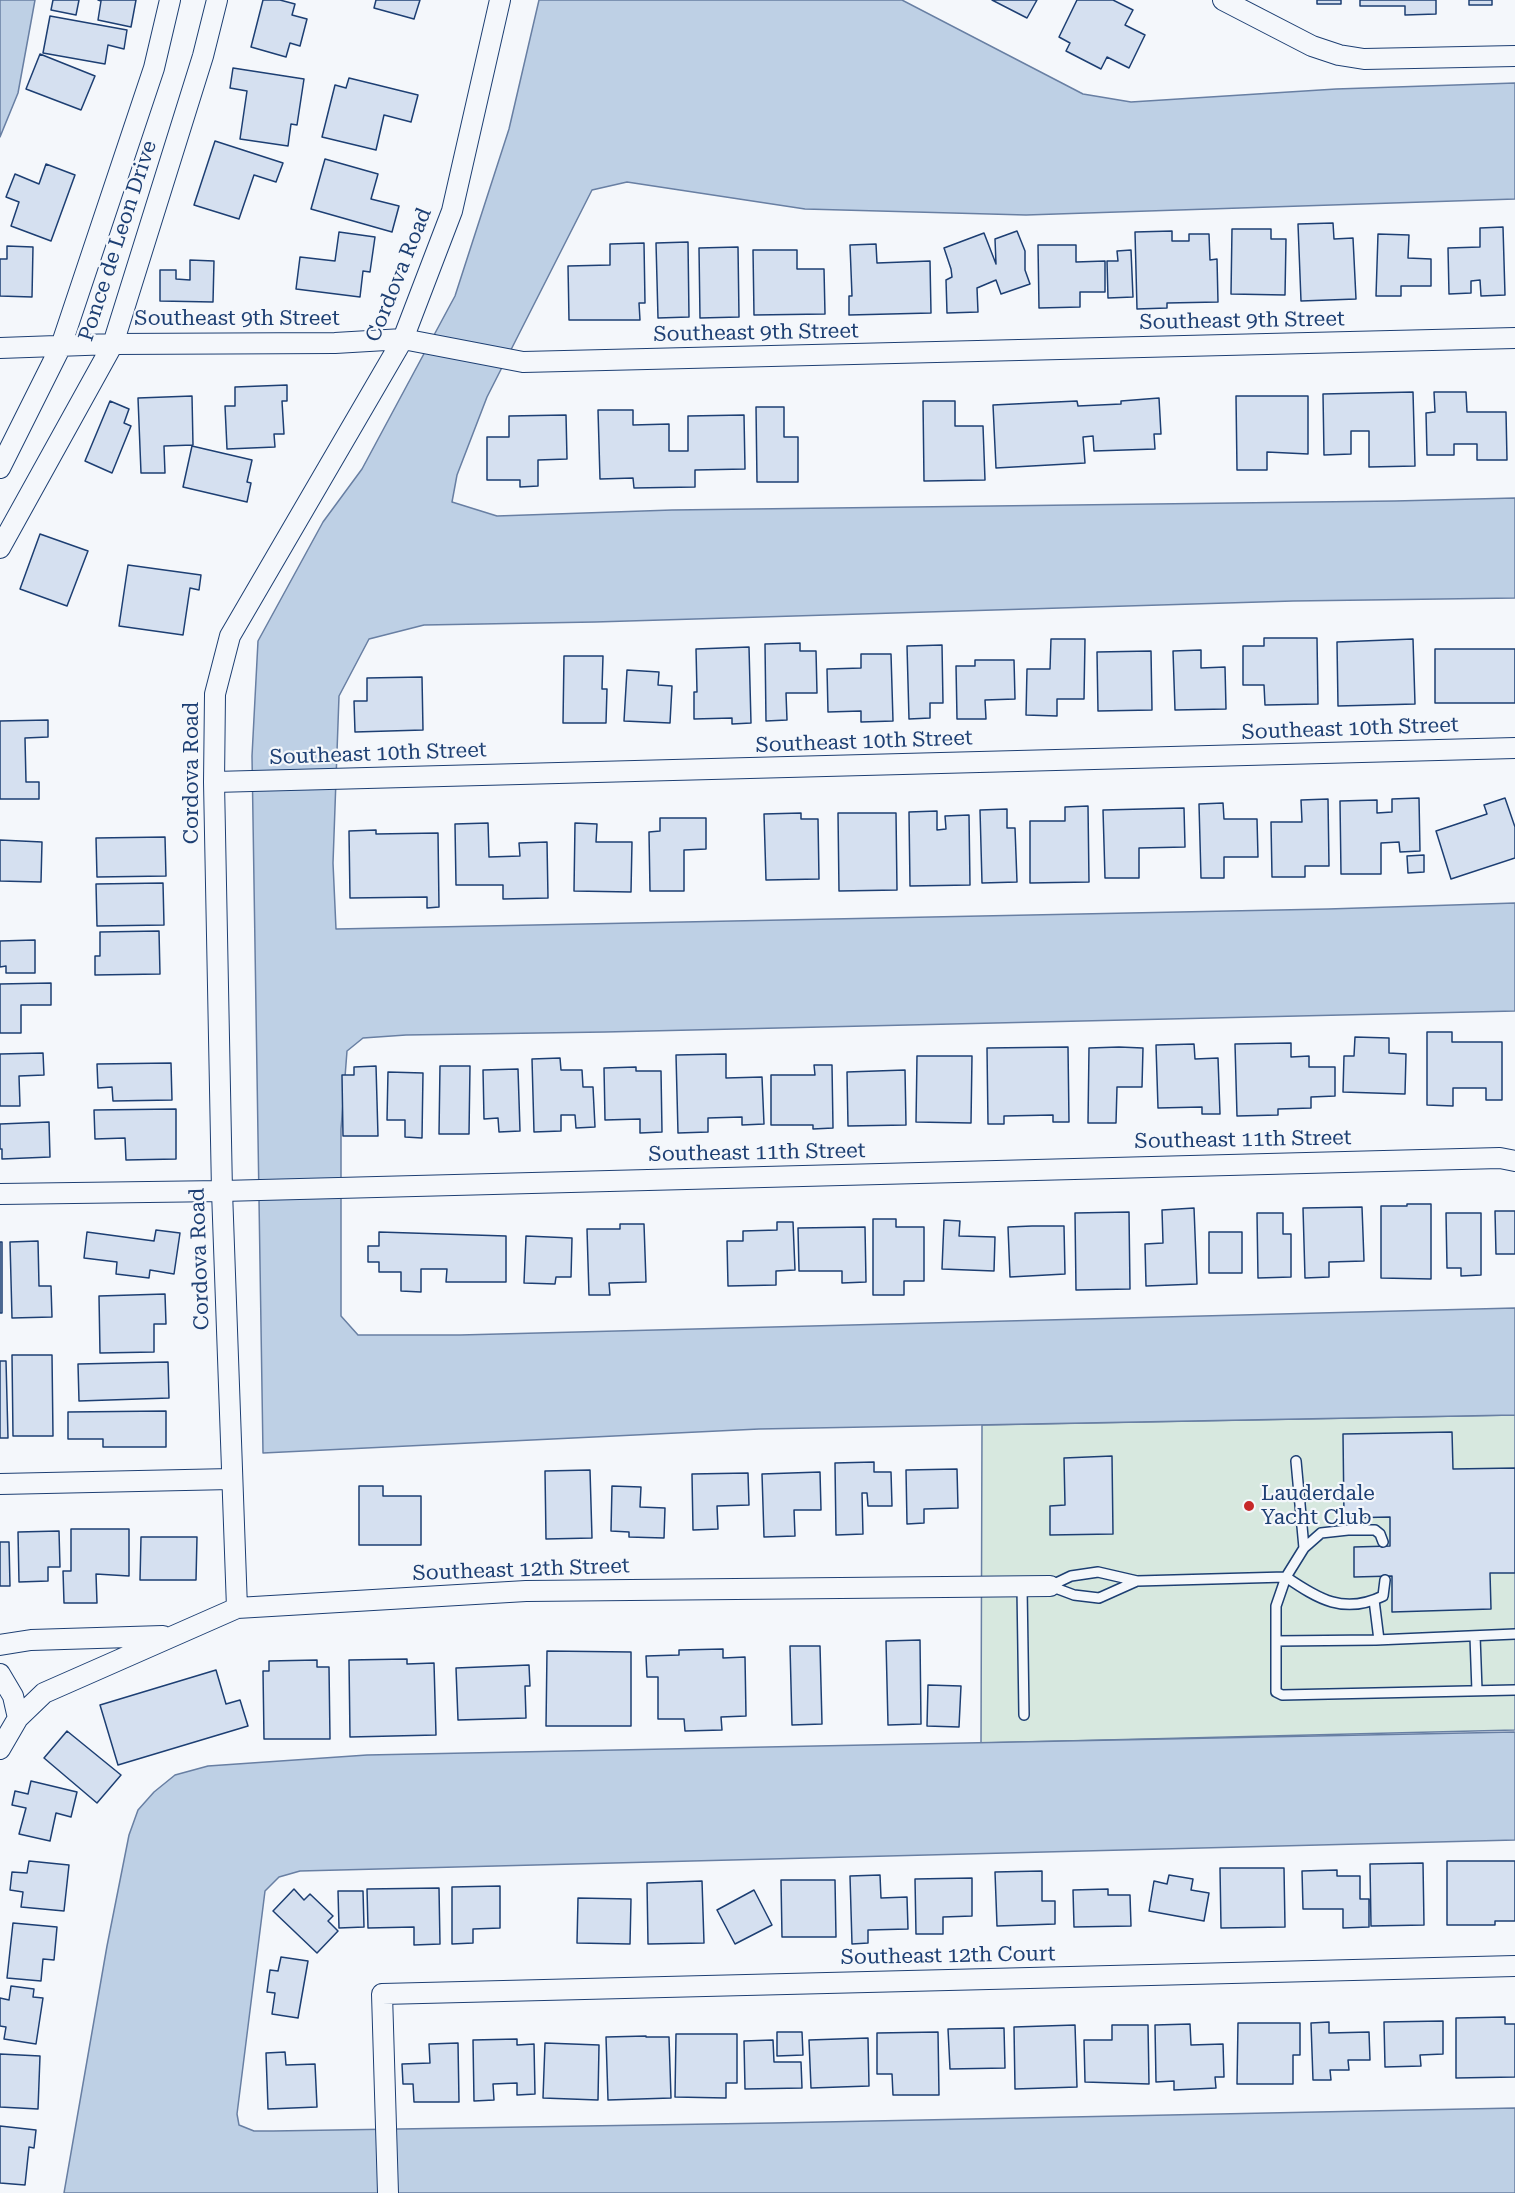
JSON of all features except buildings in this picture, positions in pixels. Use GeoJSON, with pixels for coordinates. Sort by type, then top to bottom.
{"type":"FeatureCollection","features":[{"type":"Feature","properties":{"kind":"street","name":"Ponce de Leon Drive"},"geometry":{"type":"LineString","coordinates":[[0,468],[61,346],[154,68],[170,0]]}},
{"type":"Feature","properties":{"kind":"street","name":"Ponce de Leon Drive"},"geometry":{"type":"LineString","coordinates":[[0,548],[113,344],[203,56],[217,0]]}},
{"type":"Feature","properties":{"kind":"street","name":"Cordova Road"},"geometry":{"type":"LineString","coordinates":[[237,1608],[222,1191],[214,782],[215,694],[230,636],[403,339],[452,211],[500,0]]}},
{"type":"Feature","properties":{"kind":"street"},"geometry":{"type":"LineString","coordinates":[[1223,0],[1312,46],[1339,55],[1364,59],[1515,56]]}},
{"type":"Feature","properties":{"kind":"street","name":"Southeast 9th Street"},"geometry":{"type":"LineString","coordinates":[[0,348],[113,344],[335,343],[403,339],[523,362],[1515,338]]}},
{"type":"Feature","properties":{"kind":"street","name":"Southeast 10th Street"},"geometry":{"type":"LineString","coordinates":[[214,782],[1515,748]]}},
{"type":"Feature","properties":{"kind":"street","name":"Southeast 11th Street"},"geometry":{"type":"LineString","coordinates":[[0,1194],[222,1191],[1500,1158],[1515,1161]]}},
{"type":"Feature","properties":{"kind":"street"},"geometry":{"type":"LineString","coordinates":[[0,1484],[231,1479]]}},
{"type":"Feature","properties":{"kind":"street","name":"Southeast 12th Street"},"geometry":{"type":"LineString","coordinates":[[0,1646],[31,1640],[172,1636],[237,1608],[526,1591],[1050,1586]]}},
{"type":"Feature","properties":{"kind":"street"},"geometry":{"type":"LineString","coordinates":[[0,1749],[18,1718],[44,1693],[172,1636]]}},
{"type":"Feature","properties":{"kind":"street"},"geometry":{"type":"LineString","coordinates":[[0,1674],[13,1696],[18,1718]]}},
{"type":"Feature","properties":{"kind":"street","name":"Southeast 12th Court"},"geometry":{"type":"LineString","coordinates":[[388,2193],[382,1994],[1515,1966]]}},
{"type":"Feature","properties":{"kind":"lane"},"geometry":{"type":"LineString","coordinates":[[1296,1461],[1304,1548]]}},
{"type":"Feature","properties":{"kind":"lane"},"geometry":{"type":"LineString","coordinates":[[1383,1542],[1380,1534],[1375,1530],[1348,1530],[1321,1533],[1304,1548],[1286,1577],[1276,1606],[1276,1692],[1282,1695],[1515,1690]]}},
{"type":"Feature","properties":{"kind":"lane"},"geometry":{"type":"LineString","coordinates":[[1050,1586],[1071,1576],[1098,1572],[1137,1581],[1286,1577],[1313,1596],[1337,1604],[1369,1603],[1383,1596],[1385,1580]]}},
{"type":"Feature","properties":{"kind":"lane"},"geometry":{"type":"LineString","coordinates":[[1050,1586],[1074,1595],[1099,1598],[1137,1581]]}},
{"type":"Feature","properties":{"kind":"lane"},"geometry":{"type":"LineString","coordinates":[[1022,1587],[1024,1714]]}},
{"type":"Feature","properties":{"kind":"lane"},"geometry":{"type":"LineString","coordinates":[[1374,1600],[1379,1640]]}},
{"type":"Feature","properties":{"kind":"lane"},"geometry":{"type":"LineString","coordinates":[[1276,1641],[1379,1640],[1515,1634]]}},
{"type":"Feature","properties":{"kind":"lane"},"geometry":{"type":"LineString","coordinates":[[1475,1636],[1477,1690]]}},
{"type":"Feature","properties":{"kind":"shaded area","name":"Lauderdale Yacht Club"},"geometry":{"type":"Polygon","coordinates":[[[1515,1415],[1515,1730],[981,1743],[982,1425],[1515,1415]]]}},
{"type":"Feature","properties":{"kind":"water"},"geometry":{"type":"Polygon","coordinates":[[[0,0],[35,0],[18,93],[0,137],[0,0]]]}},
{"type":"Feature","properties":{"kind":"water"},"geometry":{"type":"Polygon","coordinates":[[[539,0],[902,0],[1083,94],[1131,102],[1336,89],[1515,83],[1515,199],[1026,215],[805,209],[627,182],[592,190],[487,397],[457,475],[452,502],[497,516],[672,510],[1515,498],[1515,598],[1293,601],[424,625],[369,639],[339,696],[333,863],[336,929],[1328,909],[1515,903],[1515,1011],[406,1035],[363,1038],[347,1051],[341,1129],[341,1316],[358,1335],[460,1335],[1515,1308],[1515,1415],[759,1429],[263,1453],[252,756],[258,641],[323,522],[362,469],[455,296],[509,129],[539,0]]]}},
{"type":"Feature","properties":{"kind":"water"},"geometry":{"type":"Polygon","coordinates":[[[1515,1732],[1515,1840],[300,1871],[279,1877],[265,1891],[237,2114],[239,2125],[254,2131],[273,2131],[1515,2108],[1515,2193],[64,2193],[107,1946],[129,1835],[138,1810],[154,1792],[175,1775],[208,1766],[367,1755],[1515,1732]]]}},
{"type":"Feature","properties":{"kind":"place","name":"Lauderdale Yacht Club"},"geometry":{"type":"Point","coordinates":[1249,1506]}}]}
